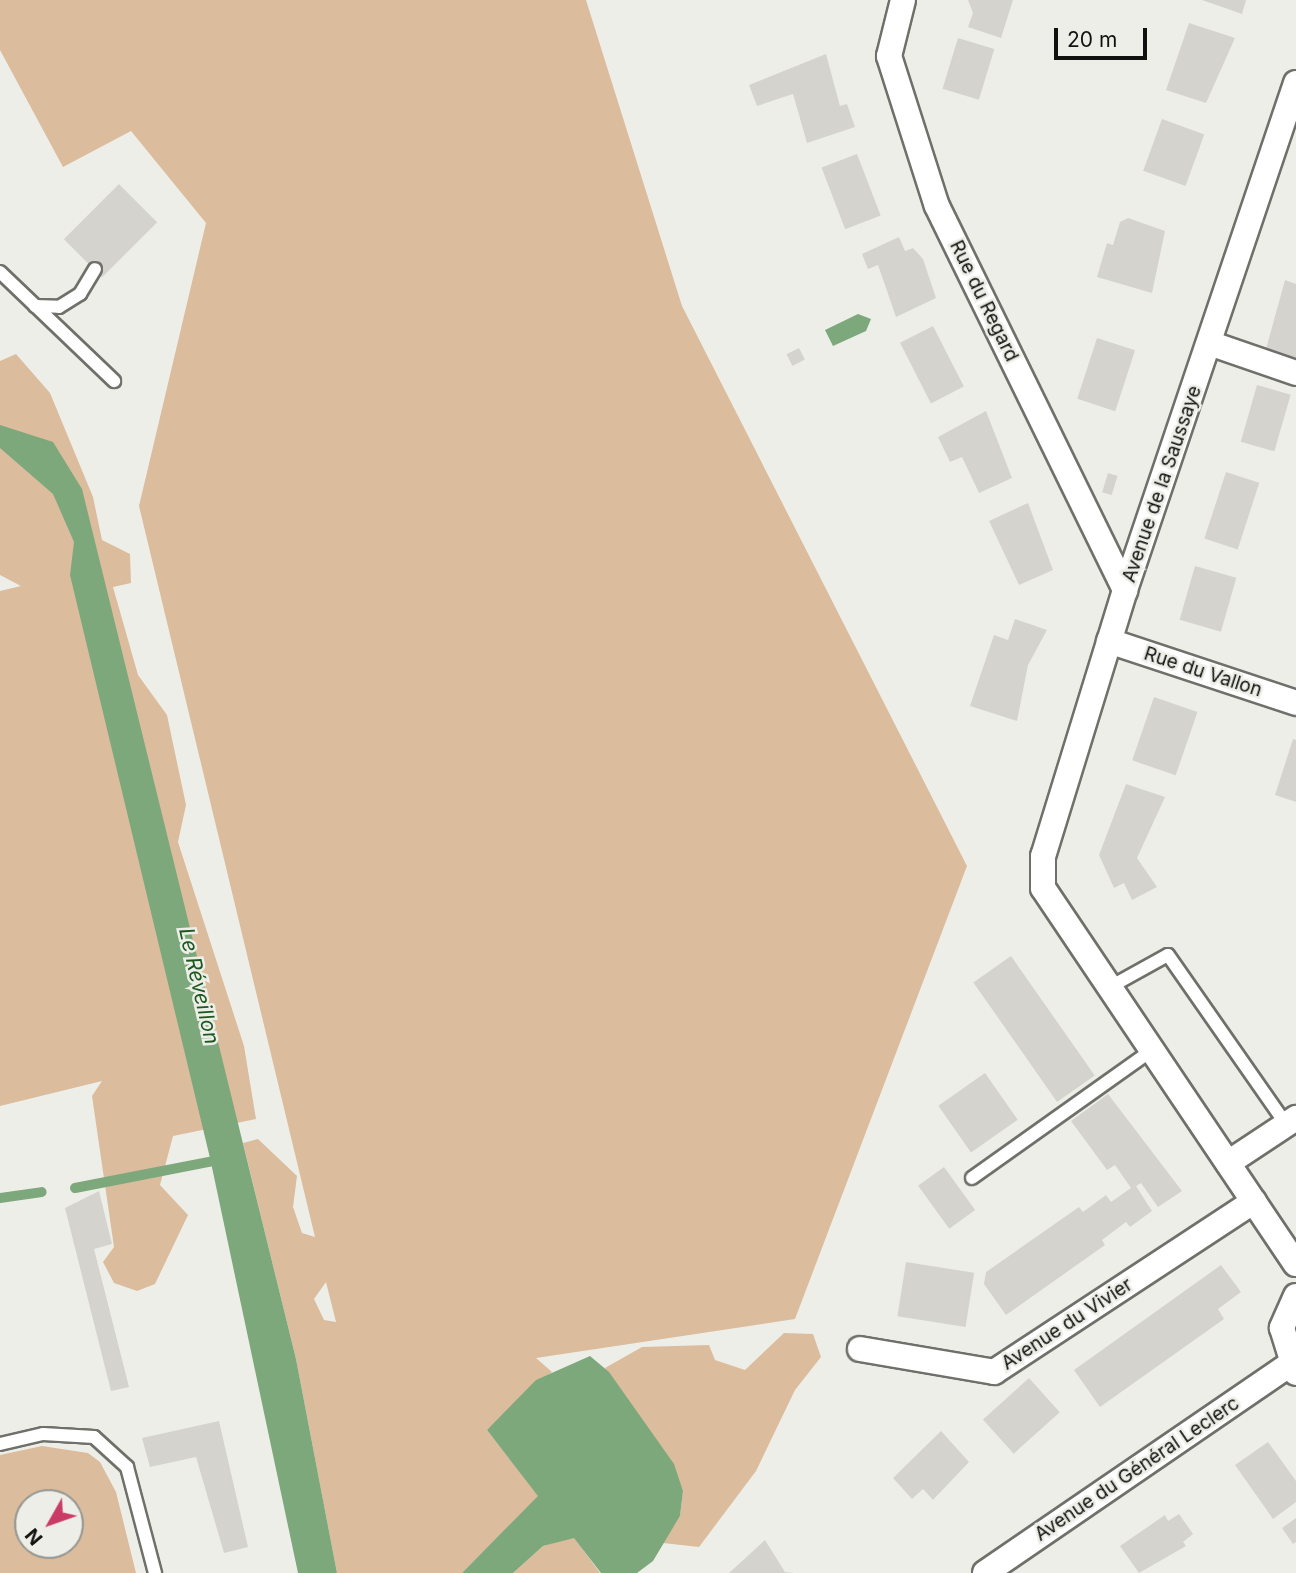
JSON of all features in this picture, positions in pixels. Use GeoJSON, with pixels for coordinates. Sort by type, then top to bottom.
{"type":"FeatureCollection","features":[{"type":"Feature","properties":{"kind":"street","name":"Rue du Regard"},"geometry":{"type":"LineString","coordinates":[[903,0],[889,56],[937,206],[1125,590]]}},
{"type":"Feature","properties":{"kind":"street","name":"Avenue de la Saussaye"},"geometry":{"type":"LineString","coordinates":[[1110,988],[1043,888],[1043,856],[1125,590],[1212,344],[1296,83]]}},
{"type":"Feature","properties":{"kind":"street"},"geometry":{"type":"LineString","coordinates":[[1212,344],[1296,373]]}},
{"type":"Feature","properties":{"kind":"street","name":"Rue du Vallon"},"geometry":{"type":"LineString","coordinates":[[1109,641],[1296,703]]}},
{"type":"Feature","properties":{"kind":"street"},"geometry":{"type":"LineString","coordinates":[[1110,988],[1296,1264]]}},
{"type":"Feature","properties":{"kind":"street"},"geometry":{"type":"LineString","coordinates":[[1228,1164],[1291,1121]]}},
{"type":"Feature","properties":{"kind":"street","name":"Avenue du Vivier"},"geometry":{"type":"LineString","coordinates":[[860,1349],[994,1372],[1254,1201]]}},
{"type":"Feature","properties":{"kind":"street"},"geometry":{"type":"LineString","coordinates":[[1293,1369],[1282,1328],[1296,1296]]}},
{"type":"Feature","properties":{"kind":"street","name":"Avenue du Général Leclerc"},"geometry":{"type":"LineString","coordinates":[[985,1573],[1293,1369]]}},
{"type":"Feature","properties":{"kind":"lane"},"geometry":{"type":"LineString","coordinates":[[35,306],[59,307],[80,294],[95,269]]}},
{"type":"Feature","properties":{"kind":"lane"},"geometry":{"type":"LineString","coordinates":[[0,272],[114,381]]}},
{"type":"Feature","properties":{"kind":"lane"},"geometry":{"type":"LineString","coordinates":[[1110,988],[1168,955],[1291,1121]]}},
{"type":"Feature","properties":{"kind":"lane"},"geometry":{"type":"LineString","coordinates":[[972,1178],[1152,1050]]}},
{"type":"Feature","properties":{"kind":"lane"},"geometry":{"type":"LineString","coordinates":[[0,1444],[43,1434],[94,1437],[127,1467],[155,1573]]}},
{"type":"Feature","properties":{"kind":"shaded area"},"geometry":{"type":"Polygon","coordinates":[[[0,0],[586,0],[682,306],[967,866],[795,1319],[536,1358],[552,1372],[487,1430],[539,1496],[462,1573],[337,1573],[296,1359],[243,1143],[258,1139],[297,1176],[293,1207],[302,1233],[315,1237],[139,506],[206,223],[131,131],[63,167],[0,50],[0,0]],[[326,1282],[314,1299],[324,1320],[336,1322],[326,1282]]]}},
{"type":"Feature","properties":{"kind":"shaded area"},"geometry":{"type":"Polygon","coordinates":[[[16,354],[50,393],[93,497],[102,540],[130,554],[131,583],[113,587],[138,675],[167,715],[186,805],[178,842],[244,1046],[256,1119],[173,1136],[160,1185],[188,1215],[155,1284],[137,1291],[114,1283],[103,1262],[114,1247],[92,1096],[102,1081],[0,1106],[0,591],[21,586],[0,575],[0,361],[16,354]]]}},
{"type":"Feature","properties":{"kind":"shaded area"},"geometry":{"type":"Polygon","coordinates":[[[784,1333],[813,1334],[821,1357],[795,1390],[756,1471],[699,1547],[663,1543],[680,1516],[683,1491],[605,1368],[642,1347],[709,1345],[715,1360],[745,1370],[784,1333]]]}},
{"type":"Feature","properties":{"kind":"shaded area"},"geometry":{"type":"Polygon","coordinates":[[[42,1446],[88,1453],[100,1462],[116,1492],[136,1573],[0,1573],[0,1455],[42,1446]]]}},
{"type":"Feature","properties":{"kind":"shaded area"},"geometry":{"type":"Polygon","coordinates":[[[574,1537],[600,1573],[513,1573],[543,1546],[574,1537]]]}},
{"type":"Feature","properties":{"kind":"water"},"geometry":{"type":"Polygon","coordinates":[[[858,314],[871,319],[866,331],[833,346],[825,330],[858,314]]]}},
{"type":"Feature","properties":{"kind":"water","name":"Le Réveillon"},"geometry":{"type":"Polygon","coordinates":[[[0,425],[53,442],[82,489],[296,1359],[337,1573],[298,1573],[210,1158],[70,575],[74,542],[53,494],[0,448],[0,425]]]}},
{"type":"Feature","properties":{"kind":"water"},"geometry":{"type":"Polygon","coordinates":[[[590,1356],[609,1372],[674,1464],[683,1491],[680,1516],[653,1561],[637,1573],[601,1573],[574,1538],[543,1546],[513,1573],[462,1573],[538,1496],[487,1430],[536,1380],[590,1356]]]}},
{"type":"Feature","properties":{"kind":"building"},"geometry":{"type":"Polygon","coordinates":[[[968,0],[1013,0],[1001,38],[968,27],[973,13],[968,0]]]}},
{"type":"Feature","properties":{"kind":"building"},"geometry":{"type":"Polygon","coordinates":[[[1202,0],[1246,0],[1242,14],[1202,0]]]}},
{"type":"Feature","properties":{"kind":"building"},"geometry":{"type":"Polygon","coordinates":[[[1189,23],[1235,38],[1206,103],[1166,90],[1189,23]]]}},
{"type":"Feature","properties":{"kind":"building"},"geometry":{"type":"Polygon","coordinates":[[[958,38],[994,49],[979,100],[943,89],[958,38]]]}},
{"type":"Feature","properties":{"kind":"building"},"geometry":{"type":"Polygon","coordinates":[[[826,54],[840,106],[847,104],[855,127],[807,143],[793,94],[757,106],[749,85],[826,54]]]}},
{"type":"Feature","properties":{"kind":"building"},"geometry":{"type":"Polygon","coordinates":[[[1162,119],[1204,134],[1185,186],[1143,171],[1162,119]]]}},
{"type":"Feature","properties":{"kind":"building"},"geometry":{"type":"Polygon","coordinates":[[[857,154],[881,216],[845,229],[822,168],[857,154]]]}},
{"type":"Feature","properties":{"kind":"building"},"geometry":{"type":"Polygon","coordinates":[[[119,184],[157,222],[102,277],[64,239],[119,184]]]}},
{"type":"Feature","properties":{"kind":"building"},"geometry":{"type":"Polygon","coordinates":[[[1128,218],[1165,231],[1152,293],[1097,277],[1107,243],[1113,245],[1120,222],[1128,218]]]}},
{"type":"Feature","properties":{"kind":"building"},"geometry":{"type":"Polygon","coordinates":[[[899,237],[905,251],[913,248],[923,259],[936,298],[896,317],[878,265],[868,269],[862,254],[899,237]]]}},
{"type":"Feature","properties":{"kind":"building"},"geometry":{"type":"Polygon","coordinates":[[[1285,280],[1296,284],[1296,359],[1266,349],[1285,280]]]}},
{"type":"Feature","properties":{"kind":"building"},"geometry":{"type":"Polygon","coordinates":[[[933,326],[964,387],[931,403],[900,343],[933,326]]]}},
{"type":"Feature","properties":{"kind":"building"},"geometry":{"type":"Polygon","coordinates":[[[1097,338],[1135,350],[1115,411],[1077,399],[1097,338]]]}},
{"type":"Feature","properties":{"kind":"building"},"geometry":{"type":"Polygon","coordinates":[[[799,348],[805,360],[792,366],[787,354],[799,348]]]}},
{"type":"Feature","properties":{"kind":"building"},"geometry":{"type":"Polygon","coordinates":[[[1257,385],[1291,395],[1274,451],[1241,442],[1257,385]]]}},
{"type":"Feature","properties":{"kind":"building"},"geometry":{"type":"Polygon","coordinates":[[[986,411],[1012,478],[979,493],[962,457],[950,462],[938,437],[986,411]]]}},
{"type":"Feature","properties":{"kind":"building"},"geometry":{"type":"Polygon","coordinates":[[[1226,472],[1259,483],[1238,549],[1204,539],[1226,472]]]}},
{"type":"Feature","properties":{"kind":"building"},"geometry":{"type":"Polygon","coordinates":[[[1108,473],[1118,476],[1112,495],[1102,492],[1108,473]]]}},
{"type":"Feature","properties":{"kind":"building"},"geometry":{"type":"Polygon","coordinates":[[[1028,503],[1053,570],[1019,585],[989,521],[1028,503]]]}},
{"type":"Feature","properties":{"kind":"building"},"geometry":{"type":"Polygon","coordinates":[[[1195,566],[1236,578],[1221,632],[1180,620],[1195,566]]]}},
{"type":"Feature","properties":{"kind":"building"},"geometry":{"type":"Polygon","coordinates":[[[1015,619],[1047,630],[1028,665],[1017,721],[970,706],[994,635],[1008,640],[1015,619]]]}},
{"type":"Feature","properties":{"kind":"building"},"geometry":{"type":"Polygon","coordinates":[[[1154,697],[1197,712],[1176,775],[1132,760],[1154,697]]]}},
{"type":"Feature","properties":{"kind":"building"},"geometry":{"type":"Polygon","coordinates":[[[1293,739],[1296,740],[1296,802],[1275,795],[1293,739]]]}},
{"type":"Feature","properties":{"kind":"building"},"geometry":{"type":"Polygon","coordinates":[[[1126,784],[1165,797],[1137,858],[1157,887],[1132,900],[1124,883],[1114,888],[1099,855],[1126,784]]]}},
{"type":"Feature","properties":{"kind":"building"},"geometry":{"type":"Polygon","coordinates":[[[1011,956],[1095,1076],[1057,1102],[973,982],[1011,956]]]}},
{"type":"Feature","properties":{"kind":"building"},"geometry":{"type":"Polygon","coordinates":[[[985,1073],[1018,1120],[971,1152],[938,1106],[985,1073]]]}},
{"type":"Feature","properties":{"kind":"building"},"geometry":{"type":"Polygon","coordinates":[[[1108,1094],[1182,1191],[1158,1207],[1141,1183],[1136,1186],[1152,1211],[1130,1227],[1126,1222],[1102,1240],[1105,1245],[1006,1315],[984,1284],[986,1272],[1079,1207],[1083,1212],[1106,1195],[1111,1202],[1131,1188],[1115,1165],[1107,1170],[1071,1121],[1108,1094]]]}},
{"type":"Feature","properties":{"kind":"building"},"geometry":{"type":"Polygon","coordinates":[[[944,1167],[975,1210],[949,1229],[918,1186],[944,1167]]]}},
{"type":"Feature","properties":{"kind":"building"},"geometry":{"type":"Polygon","coordinates":[[[99,1191],[112,1244],[94,1249],[129,1387],[111,1391],[65,1208],[99,1191]]]}},
{"type":"Feature","properties":{"kind":"building"},"geometry":{"type":"Polygon","coordinates":[[[906,1262],[974,1273],[966,1327],[897,1316],[906,1262]]]}},
{"type":"Feature","properties":{"kind":"building"},"geometry":{"type":"Polygon","coordinates":[[[1221,1265],[1241,1292],[1218,1309],[1224,1319],[1100,1407],[1074,1370],[1221,1265]]]}},
{"type":"Feature","properties":{"kind":"building"},"geometry":{"type":"Polygon","coordinates":[[[1029,1378],[1060,1412],[1014,1454],[983,1419],[1029,1378]]]}},
{"type":"Feature","properties":{"kind":"building"},"geometry":{"type":"Polygon","coordinates":[[[219,1421],[248,1547],[224,1553],[196,1457],[150,1467],[142,1438],[219,1421]]]}},
{"type":"Feature","properties":{"kind":"building"},"geometry":{"type":"Polygon","coordinates":[[[941,1431],[969,1462],[933,1500],[923,1489],[912,1499],[893,1478],[941,1431]]]}},
{"type":"Feature","properties":{"kind":"building"},"geometry":{"type":"Polygon","coordinates":[[[1268,1442],[1296,1481],[1296,1502],[1273,1519],[1235,1465],[1268,1442]]]}},
{"type":"Feature","properties":{"kind":"building"},"geometry":{"type":"Polygon","coordinates":[[[1179,1514],[1193,1534],[1183,1542],[1186,1546],[1139,1573],[1120,1546],[1165,1515],[1168,1521],[1179,1514]]]}},
{"type":"Feature","properties":{"kind":"building"},"geometry":{"type":"Polygon","coordinates":[[[1296,1518],[1296,1542],[1293,1544],[1282,1528],[1296,1518]]]}},
{"type":"Feature","properties":{"kind":"building"},"geometry":{"type":"Polygon","coordinates":[[[765,1540],[785,1572],[794,1573],[729,1573],[765,1540]]]}},
{"type":"Feature","properties":{"kind":"waterway"},"geometry":{"type":"LineString","coordinates":[[75,1188],[219,1160]]}},
{"type":"Feature","properties":{"kind":"waterway"},"geometry":{"type":"LineString","coordinates":[[0,1198],[42,1192]]}}]}
